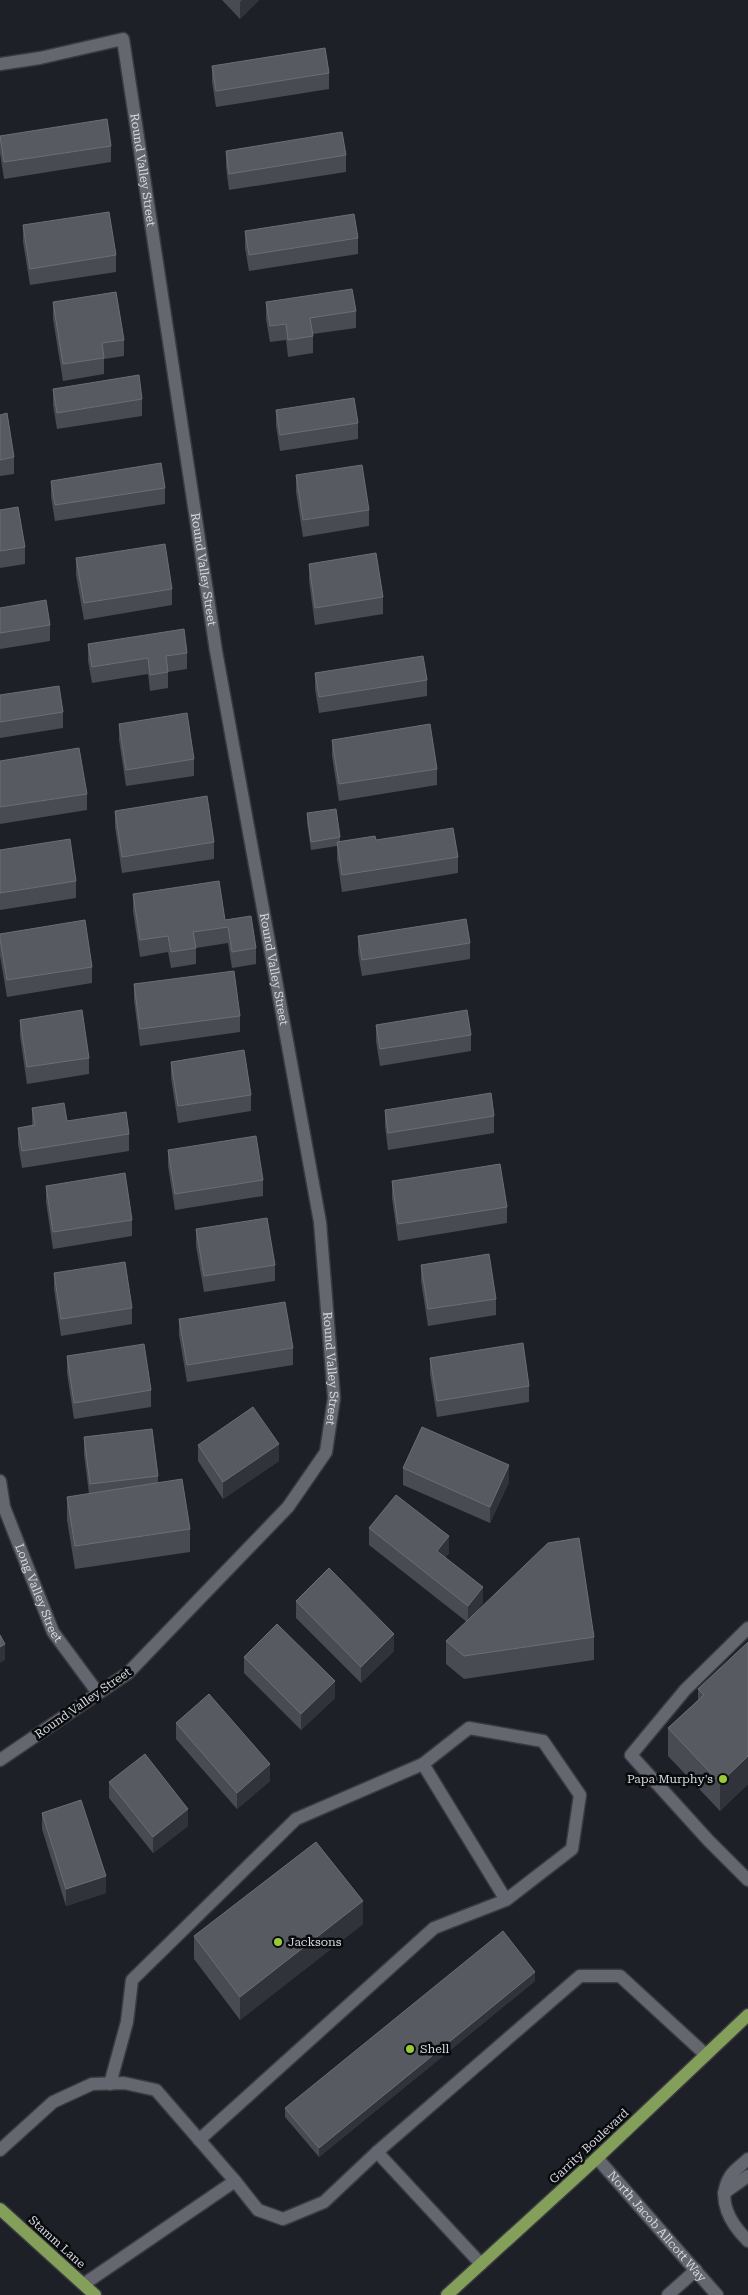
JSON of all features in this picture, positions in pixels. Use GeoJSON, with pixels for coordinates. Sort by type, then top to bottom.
{"type":"FeatureCollection","features":[{"type":"Feature","properties":{"kind":"main road","name":"Garrity Boulevard"},"geometry":{"type":"LineString","coordinates":[[447,2295],[597,2158],[748,2015]]}},
{"type":"Feature","properties":{"kind":"main road","name":"Stamm Lane"},"geometry":{"type":"LineString","coordinates":[[0,2210],[95,2295]]}},
{"type":"Feature","properties":{"kind":"street","name":"Round Valley Street"},"geometry":{"type":"LineString","coordinates":[[0,64],[40,58],[123,39],[216,651],[320,1222],[334,1398],[326,1452],[288,1507],[128,1673],[0,1760]]}},
{"type":"Feature","properties":{"kind":"street","name":"Long Valley Street"},"geometry":{"type":"LineString","coordinates":[[0,1481],[4,1507],[53,1632],[98,1693]]}},
{"type":"Feature","properties":{"kind":"street"},"geometry":{"type":"LineString","coordinates":[[748,1628],[685,1690],[631,1755],[708,1840],[748,1880]]}},
{"type":"Feature","properties":{"kind":"street"},"geometry":{"type":"LineString","coordinates":[[110,2084],[127,2022],[132,1980],[296,1820],[423,1764],[469,1728],[543,1741],[580,1795],[572,1850],[506,1900],[434,1928],[199,2140]]}},
{"type":"Feature","properties":{"kind":"street"},"geometry":{"type":"LineString","coordinates":[[423,1764],[506,1900]]}},
{"type":"Feature","properties":{"kind":"street"},"geometry":{"type":"LineString","coordinates":[[0,2150],[53,2102],[92,2084],[124,2083],[156,2090],[258,2210],[284,2219],[324,2202],[377,2152],[580,1976],[620,1976],[706,2055]]}},
{"type":"Feature","properties":{"kind":"street"},"geometry":{"type":"LineString","coordinates":[[377,2152],[481,2264]]}},
{"type":"Feature","properties":{"kind":"street","name":"North Jacob Allcott Way"},"geometry":{"type":"LineString","coordinates":[[597,2158],[718,2295]]}},
{"type":"Feature","properties":{"kind":"street"},"geometry":{"type":"LineString","coordinates":[[748,2159],[731,2175],[724,2193],[726,2211],[739,2232],[748,2241]]}},
{"type":"Feature","properties":{"kind":"street"},"geometry":{"type":"LineString","coordinates":[[724,2193],[748,2176]]}},
{"type":"Feature","properties":{"kind":"street"},"geometry":{"type":"LineString","coordinates":[[84,2284],[235,2181]]}},
{"type":"Feature","properties":{"kind":"street"},"geometry":{"type":"LineString","coordinates":[[668,2295],[696,2270]]}},
{"type":"Feature","properties":{"kind":"building"},"geometry":{"type":"Polygon","coordinates":[[[325,48],[329,73],[216,91],[212,66],[325,48]]]}},
{"type":"Feature","properties":{"kind":"building"},"geometry":{"type":"Polygon","coordinates":[[[107,119],[111,146],[4,162],[0,136],[107,119]]]}},
{"type":"Feature","properties":{"kind":"building"},"geometry":{"type":"Polygon","coordinates":[[[342,132],[346,155],[229,174],[226,151],[342,132]]]}},
{"type":"Feature","properties":{"kind":"building"},"geometry":{"type":"Polygon","coordinates":[[[109,212],[116,255],[30,269],[23,225],[109,212]]]}},
{"type":"Feature","properties":{"kind":"building"},"geometry":{"type":"Polygon","coordinates":[[[354,214],[358,238],[249,255],[245,231],[354,214]]]}},
{"type":"Feature","properties":{"kind":"building"},"geometry":{"type":"Polygon","coordinates":[[[352,289],[356,311],[310,318],[313,336],[288,340],[286,324],[270,326],[266,302],[352,289]]]}},
{"type":"Feature","properties":{"kind":"building"},"geometry":{"type":"Polygon","coordinates":[[[116,292],[124,340],[102,343],[104,358],[63,364],[53,302],[116,292]]]}},
{"type":"Feature","properties":{"kind":"building"},"geometry":{"type":"Polygon","coordinates":[[[139,375],[142,399],[57,413],[53,389],[139,375]]]}},
{"type":"Feature","properties":{"kind":"building"},"geometry":{"type":"Polygon","coordinates":[[[354,398],[358,423],[280,435],[276,410],[354,398]]]}},
{"type":"Feature","properties":{"kind":"building"},"geometry":{"type":"Polygon","coordinates":[[[7,413],[14,457],[0,460],[0,415],[7,413]]]}},
{"type":"Feature","properties":{"kind":"building"},"geometry":{"type":"Polygon","coordinates":[[[161,463],[165,488],[55,505],[51,481],[161,463]]]}},
{"type":"Feature","properties":{"kind":"building"},"geometry":{"type":"Polygon","coordinates":[[[362,465],[369,510],[303,520],[296,475],[362,465]]]}},
{"type":"Feature","properties":{"kind":"building"},"geometry":{"type":"Polygon","coordinates":[[[18,507],[25,547],[0,551],[0,510],[18,507]]]}},
{"type":"Feature","properties":{"kind":"building"},"geometry":{"type":"Polygon","coordinates":[[[165,544],[172,589],[84,603],[76,558],[165,544]]]}},
{"type":"Feature","properties":{"kind":"building"},"geometry":{"type":"Polygon","coordinates":[[[376,553],[383,597],[315,608],[309,564],[376,553]]]}},
{"type":"Feature","properties":{"kind":"building"},"geometry":{"type":"Polygon","coordinates":[[[46,600],[50,625],[0,633],[0,608],[46,600]]]}},
{"type":"Feature","properties":{"kind":"building"},"geometry":{"type":"Polygon","coordinates":[[[184,629],[187,653],[166,656],[168,672],[150,675],[148,658],[92,667],[88,644],[184,629]]]}},
{"type":"Feature","properties":{"kind":"building"},"geometry":{"type":"Polygon","coordinates":[[[423,656],[427,680],[319,697],[315,673],[423,656]]]}},
{"type":"Feature","properties":{"kind":"building"},"geometry":{"type":"Polygon","coordinates":[[[59,686],[63,712],[0,722],[0,695],[59,686]]]}},
{"type":"Feature","properties":{"kind":"building"},"geometry":{"type":"Polygon","coordinates":[[[187,713],[194,759],[126,770],[119,724],[187,713]]]}},
{"type":"Feature","properties":{"kind":"building"},"geometry":{"type":"Polygon","coordinates":[[[430,724],[437,769],[339,784],[332,740],[430,724]]]}},
{"type":"Feature","properties":{"kind":"building"},"geometry":{"type":"Polygon","coordinates":[[[79,748],[87,794],[0,807],[0,761],[79,748]]]}},
{"type":"Feature","properties":{"kind":"building"},"geometry":{"type":"Polygon","coordinates":[[[207,796],[214,842],[122,857],[115,811],[207,796]]]}},
{"type":"Feature","properties":{"kind":"building"},"geometry":{"type":"Polygon","coordinates":[[[336,809],[340,837],[311,842],[307,813],[336,809]]]}},
{"type":"Feature","properties":{"kind":"building"},"geometry":{"type":"Polygon","coordinates":[[[453,828],[458,857],[342,875],[337,842],[375,836],[376,840],[453,828]]]}},
{"type":"Feature","properties":{"kind":"building"},"geometry":{"type":"Polygon","coordinates":[[[70,839],[76,881],[0,893],[0,850],[70,839]]]}},
{"type":"Feature","properties":{"kind":"building"},"geometry":{"type":"Polygon","coordinates":[[[219,881],[225,920],[251,916],[256,948],[232,952],[228,927],[193,932],[196,948],[171,952],[168,936],[140,940],[133,894],[219,881]]]}},
{"type":"Feature","properties":{"kind":"building"},"geometry":{"type":"Polygon","coordinates":[[[466,919],[470,943],[362,960],[358,936],[466,919]]]}},
{"type":"Feature","properties":{"kind":"building"},"geometry":{"type":"Polygon","coordinates":[[[85,920],[92,967],[7,980],[0,934],[85,920]]]}},
{"type":"Feature","properties":{"kind":"building"},"geometry":{"type":"Polygon","coordinates":[[[234,971],[240,1016],[140,1029],[134,984],[234,971]]]}},
{"type":"Feature","properties":{"kind":"building"},"geometry":{"type":"Polygon","coordinates":[[[82,1010],[89,1058],[27,1067],[20,1020],[82,1010]]]}},
{"type":"Feature","properties":{"kind":"building"},"geometry":{"type":"Polygon","coordinates":[[[467,1010],[471,1035],[380,1049],[376,1025],[467,1010]]]}},
{"type":"Feature","properties":{"kind":"building"},"geometry":{"type":"Polygon","coordinates":[[[244,1050],[251,1095],[178,1106],[171,1062],[244,1050]]]}},
{"type":"Feature","properties":{"kind":"building"},"geometry":{"type":"Polygon","coordinates":[[[491,1093],[494,1116],[388,1133],[385,1110],[491,1093]]]}},
{"type":"Feature","properties":{"kind":"building"},"geometry":{"type":"Polygon","coordinates":[[[64,1103],[67,1121],[126,1112],[129,1134],[22,1151],[18,1128],[35,1125],[32,1108],[64,1103]]]}},
{"type":"Feature","properties":{"kind":"building"},"geometry":{"type":"Polygon","coordinates":[[[256,1136],[263,1180],[175,1194],[168,1150],[256,1136]]]}},
{"type":"Feature","properties":{"kind":"building"},"geometry":{"type":"Polygon","coordinates":[[[500,1164],[507,1207],[398,1224],[392,1181],[500,1164]]]}},
{"type":"Feature","properties":{"kind":"building"},"geometry":{"type":"Polygon","coordinates":[[[125,1173],[132,1220],[53,1232],[46,1186],[125,1173]]]}},
{"type":"Feature","properties":{"kind":"building"},"geometry":{"type":"Polygon","coordinates":[[[267,1218],[275,1265],[204,1276],[196,1229],[267,1218]]]}},
{"type":"Feature","properties":{"kind":"building"},"geometry":{"type":"Polygon","coordinates":[[[489,1254],[496,1299],[428,1309],[421,1265],[489,1254]]]}},
{"type":"Feature","properties":{"kind":"building"},"geometry":{"type":"Polygon","coordinates":[[[125,1262],[132,1308],[61,1319],[54,1273],[125,1262]]]}},
{"type":"Feature","properties":{"kind":"building"},"geometry":{"type":"Polygon","coordinates":[[[285,1302],[293,1348],[187,1365],[179,1319],[285,1302]]]}},
{"type":"Feature","properties":{"kind":"building"},"geometry":{"type":"Polygon","coordinates":[[[523,1343],[529,1386],[437,1401],[430,1358],[523,1343]]]}},
{"type":"Feature","properties":{"kind":"building"},"geometry":{"type":"Polygon","coordinates":[[[144,1344],[151,1390],[74,1403],[67,1356],[144,1344]]]}},
{"type":"Feature","properties":{"kind":"building"},"geometry":{"type":"Polygon","coordinates":[[[253,1407],[279,1444],[223,1482],[198,1445],[253,1407]]]}},
{"type":"Feature","properties":{"kind":"building"},"geometry":{"type":"Polygon","coordinates":[[[422,1427],[509,1465],[490,1507],[403,1468],[422,1427]]]}},
{"type":"Feature","properties":{"kind":"building"},"geometry":{"type":"Polygon","coordinates":[[[152,1429],[158,1476],[90,1484],[84,1437],[152,1429]]]}},
{"type":"Feature","properties":{"kind":"building"},"geometry":{"type":"Polygon","coordinates":[[[182,1479],[190,1529],[75,1546],[67,1497],[182,1479]]]}},
{"type":"Feature","properties":{"kind":"building"},"geometry":{"type":"Polygon","coordinates":[[[396,1495],[449,1536],[437,1551],[483,1587],[468,1606],[369,1528],[396,1495]]]}},
{"type":"Feature","properties":{"kind":"building"},"geometry":{"type":"Polygon","coordinates":[[[579,1538],[594,1637],[464,1656],[446,1641],[548,1543],[579,1538]]]}},
{"type":"Feature","properties":{"kind":"building"},"geometry":{"type":"Polygon","coordinates":[[[329,1568],[394,1634],[361,1667],[296,1601],[329,1568]]]}},
{"type":"Feature","properties":{"kind":"building"},"geometry":{"type":"Polygon","coordinates":[[[277,1624],[335,1681],[301,1714],[244,1657],[277,1624]]]}},
{"type":"Feature","properties":{"kind":"building"},"geometry":{"type":"Polygon","coordinates":[[[0,1635],[5,1644],[0,1647],[0,1635]]]}},
{"type":"Feature","properties":{"kind":"building"},"geometry":{"type":"Polygon","coordinates":[[[748,1642],[748,1756],[720,1783],[668,1728],[704,1695],[698,1689],[748,1642]]]}},
{"type":"Feature","properties":{"kind":"building"},"geometry":{"type":"Polygon","coordinates":[[[209,1694],[270,1764],[237,1793],[176,1723],[209,1694]]]}},
{"type":"Feature","properties":{"kind":"building"},"geometry":{"type":"Polygon","coordinates":[[[145,1754],[188,1809],[153,1837],[109,1782],[145,1754]]]}},
{"type":"Feature","properties":{"kind":"building"},"geometry":{"type":"Polygon","coordinates":[[[81,1800],[106,1876],[66,1889],[42,1813],[81,1800]]]}},
{"type":"Feature","properties":{"kind":"building","name":"Jacksons"},"geometry":{"type":"Polygon","coordinates":[[[316,1842],[363,1901],[240,1997],[194,1936],[316,1842]]]}},
{"type":"Feature","properties":{"kind":"building","name":"Shell"},"geometry":{"type":"Polygon","coordinates":[[[503,1931],[535,1972],[319,2148],[285,2108],[503,1931]]]}},
{"type":"Feature","properties":{"kind":"place","name":"Papa Murphy's"},"geometry":{"type":"Point","coordinates":[723,1779]}},
{"type":"Feature","properties":{"kind":"place","name":"Jacksons"},"geometry":{"type":"Point","coordinates":[278,1942]}},
{"type":"Feature","properties":{"kind":"place","name":"Shell"},"geometry":{"type":"Point","coordinates":[410,2049]}}]}
